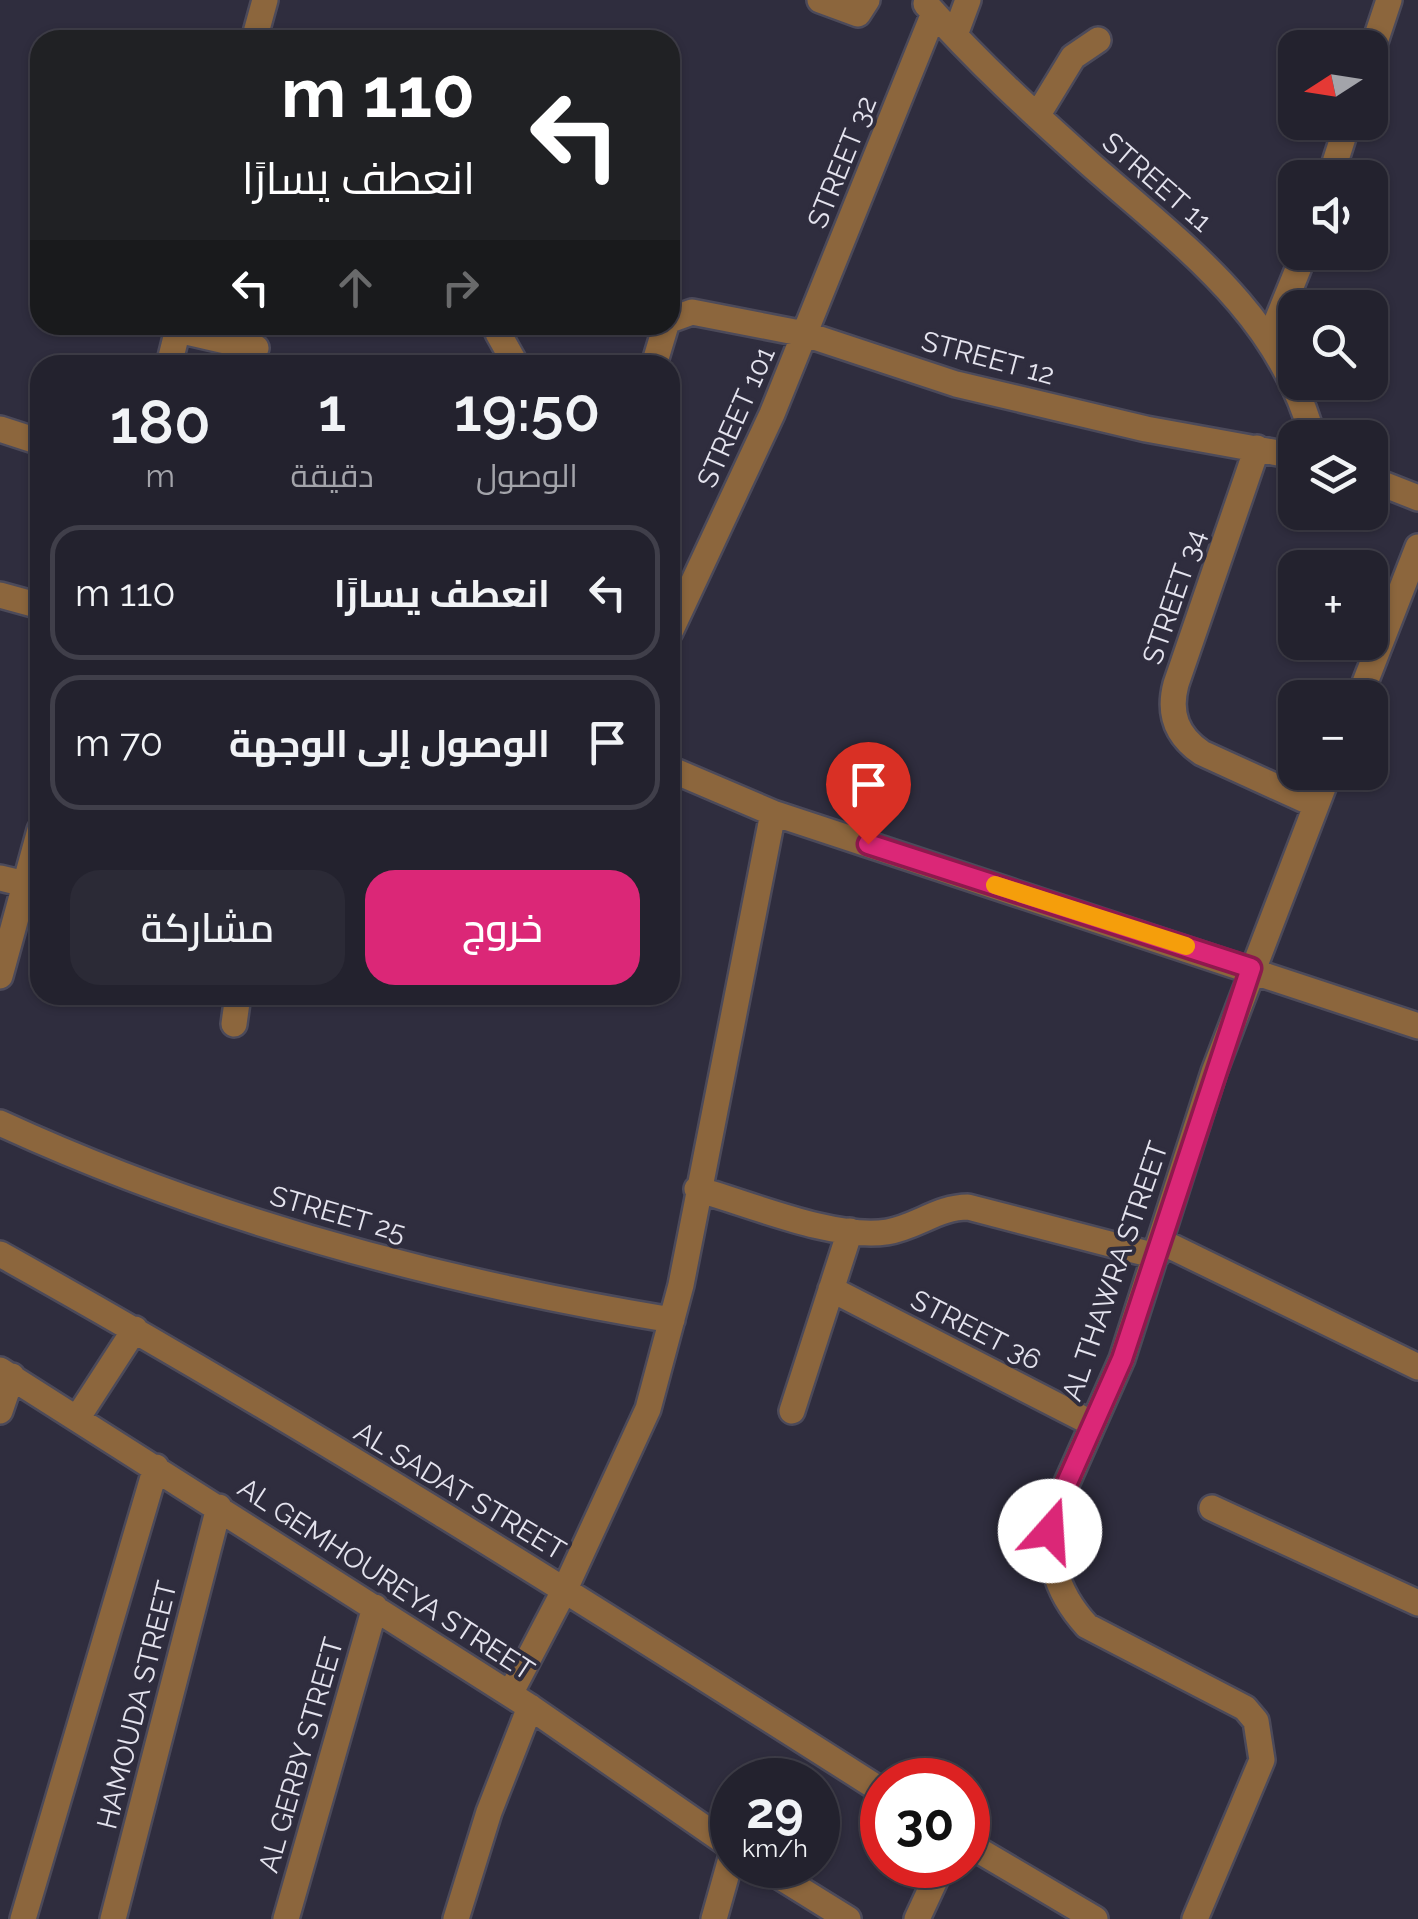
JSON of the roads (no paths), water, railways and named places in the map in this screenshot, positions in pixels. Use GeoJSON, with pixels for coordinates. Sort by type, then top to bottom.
{"type":"FeatureCollection","features":[{"type":"Feature","properties":{"kind":"street"},"geometry":{"type":"LineString","coordinates":[[257,30],[265,0]]}},
{"type":"Feature","properties":{"kind":"street"},"geometry":{"type":"LineString","coordinates":[[820,0],[858,14],[866,0]]}},
{"type":"Feature","properties":{"kind":"street"},"geometry":{"type":"LineString","coordinates":[[955,35],[968,0]]}},
{"type":"Feature","properties":{"kind":"street"},"geometry":{"type":"LineString","coordinates":[[1379,30],[1389,0]]}},
{"type":"Feature","properties":{"kind":"street","name":"STREET 11"},"geometry":{"type":"LineString","coordinates":[[928,6],[1037,116],[1197,255],[1236,294],[1270,338],[1291,376],[1307,420]]}},
{"type":"Feature","properties":{"kind":"street","name":"STREET 32"},"geometry":{"type":"LineString","coordinates":[[805,334],[928,6]]}},
{"type":"Feature","properties":{"kind":"street"},"geometry":{"type":"LineString","coordinates":[[1037,116],[1074,57],[1098,40]]}},
{"type":"Feature","properties":{"kind":"street"},"geometry":{"type":"LineString","coordinates":[[1270,338],[1298,270]]}},
{"type":"Feature","properties":{"kind":"street","name":"STREET 12"},"geometry":{"type":"LineString","coordinates":[[680,317],[692,312],[805,334],[956,384],[1146,429],[1278,452]]}},
{"type":"Feature","properties":{"kind":"street","name":"STREET 101"},"geometry":{"type":"LineString","coordinates":[[680,610],[805,334]]}},
{"type":"Feature","properties":{"kind":"street"},"geometry":{"type":"LineString","coordinates":[[208,335],[256,348]]}},
{"type":"Feature","properties":{"kind":"street"},"geometry":{"type":"LineString","coordinates":[[0,428],[30,438]]}},
{"type":"Feature","properties":{"kind":"street","name":"STREET 34"},"geometry":{"type":"LineString","coordinates":[[1257,448],[1176,684],[1173,716],[1189,744],[1202,753],[1316,805]]}},
{"type":"Feature","properties":{"kind":"street"},"geometry":{"type":"LineString","coordinates":[[1388,486],[1418,498]]}},
{"type":"Feature","properties":{"kind":"street"},"geometry":{"type":"LineString","coordinates":[[1365,680],[1418,547]]}},
{"type":"Feature","properties":{"kind":"street"},"geometry":{"type":"LineString","coordinates":[[0,596],[30,604]]}},
{"type":"Feature","properties":{"kind":"street"},"geometry":{"type":"LineString","coordinates":[[680,773],[773,813],[1418,1026]]}},
{"type":"Feature","properties":{"kind":"street","name":"AL THAWRA STREET"},"geometry":{"type":"LineString","coordinates":[[1195,1919],[1262,1760],[1263,1741],[1256,1721],[1245,1708],[1087,1626],[1069,1606],[1050,1558],[1050,1531],[1122,1359],[1251,968],[1322,790]]}},
{"type":"Feature","properties":{"kind":"street"},"geometry":{"type":"LineString","coordinates":[[456,1919],[520,1700],[565,1589],[648,1409],[672,1320],[773,813]]}},
{"type":"Feature","properties":{"kind":"street"},"geometry":{"type":"LineString","coordinates":[[0,976],[28,916],[13,881],[30,849]]}},
{"type":"Feature","properties":{"kind":"street"},"geometry":{"type":"LineString","coordinates":[[234,1024],[237,1005]]}},
{"type":"Feature","properties":{"kind":"street","name":"STREET 25"},"geometry":{"type":"LineString","coordinates":[[0,1123],[108,1170],[256,1222],[443,1275],[672,1320]]}},
{"type":"Feature","properties":{"kind":"street"},"geometry":{"type":"LineString","coordinates":[[698,1189],[850,1231],[888,1232],[950,1208],[968,1208],[1159,1249],[1418,1368]]}},
{"type":"Feature","properties":{"kind":"street"},"geometry":{"type":"LineString","coordinates":[[792,1410],[850,1231]]}},
{"type":"Feature","properties":{"kind":"street","name":"AL SADAT STREET"},"geometry":{"type":"LineString","coordinates":[[0,1254],[135,1329],[565,1589],[860,1777]]}},
{"type":"Feature","properties":{"kind":"street","name":"STREET 36"},"geometry":{"type":"LineString","coordinates":[[831,1288],[1093,1424]]}},
{"type":"Feature","properties":{"kind":"street"},"geometry":{"type":"LineString","coordinates":[[78,1417],[135,1329]]}},
{"type":"Feature","properties":{"kind":"street"},"geometry":{"type":"LineString","coordinates":[[0,1412],[6,1373]]}},
{"type":"Feature","properties":{"kind":"street","name":"AL GEMHOUREYA STREET"},"geometry":{"type":"LineString","coordinates":[[6,1373],[520,1700],[710,1835]]}},
{"type":"Feature","properties":{"kind":"street"},"geometry":{"type":"LineString","coordinates":[[23,1919],[156,1467]]}},
{"type":"Feature","properties":{"kind":"street","name":"HAMOUDA STREET"},"geometry":{"type":"LineString","coordinates":[[113,1919],[219,1507]]}},
{"type":"Feature","properties":{"kind":"street"},"geometry":{"type":"LineString","coordinates":[[1212,1508],[1418,1602]]}},
{"type":"Feature","properties":{"kind":"street","name":"AL GERBY STREET"},"geometry":{"type":"LineString","coordinates":[[286,1919],[375,1607]]}},
{"type":"Feature","properties":{"kind":"street"},"geometry":{"type":"LineString","coordinates":[[990,1857],[1095,1919]]}},
{"type":"Feature","properties":{"kind":"street"},"geometry":{"type":"LineString","coordinates":[[714,1919],[722,1888]]}},
{"type":"Feature","properties":{"kind":"street"},"geometry":{"type":"LineString","coordinates":[[798,1888],[848,1919]]}},
{"type":"Feature","properties":{"kind":"street"},"geometry":{"type":"LineString","coordinates":[[917,1919],[931,1888]]}}]}
